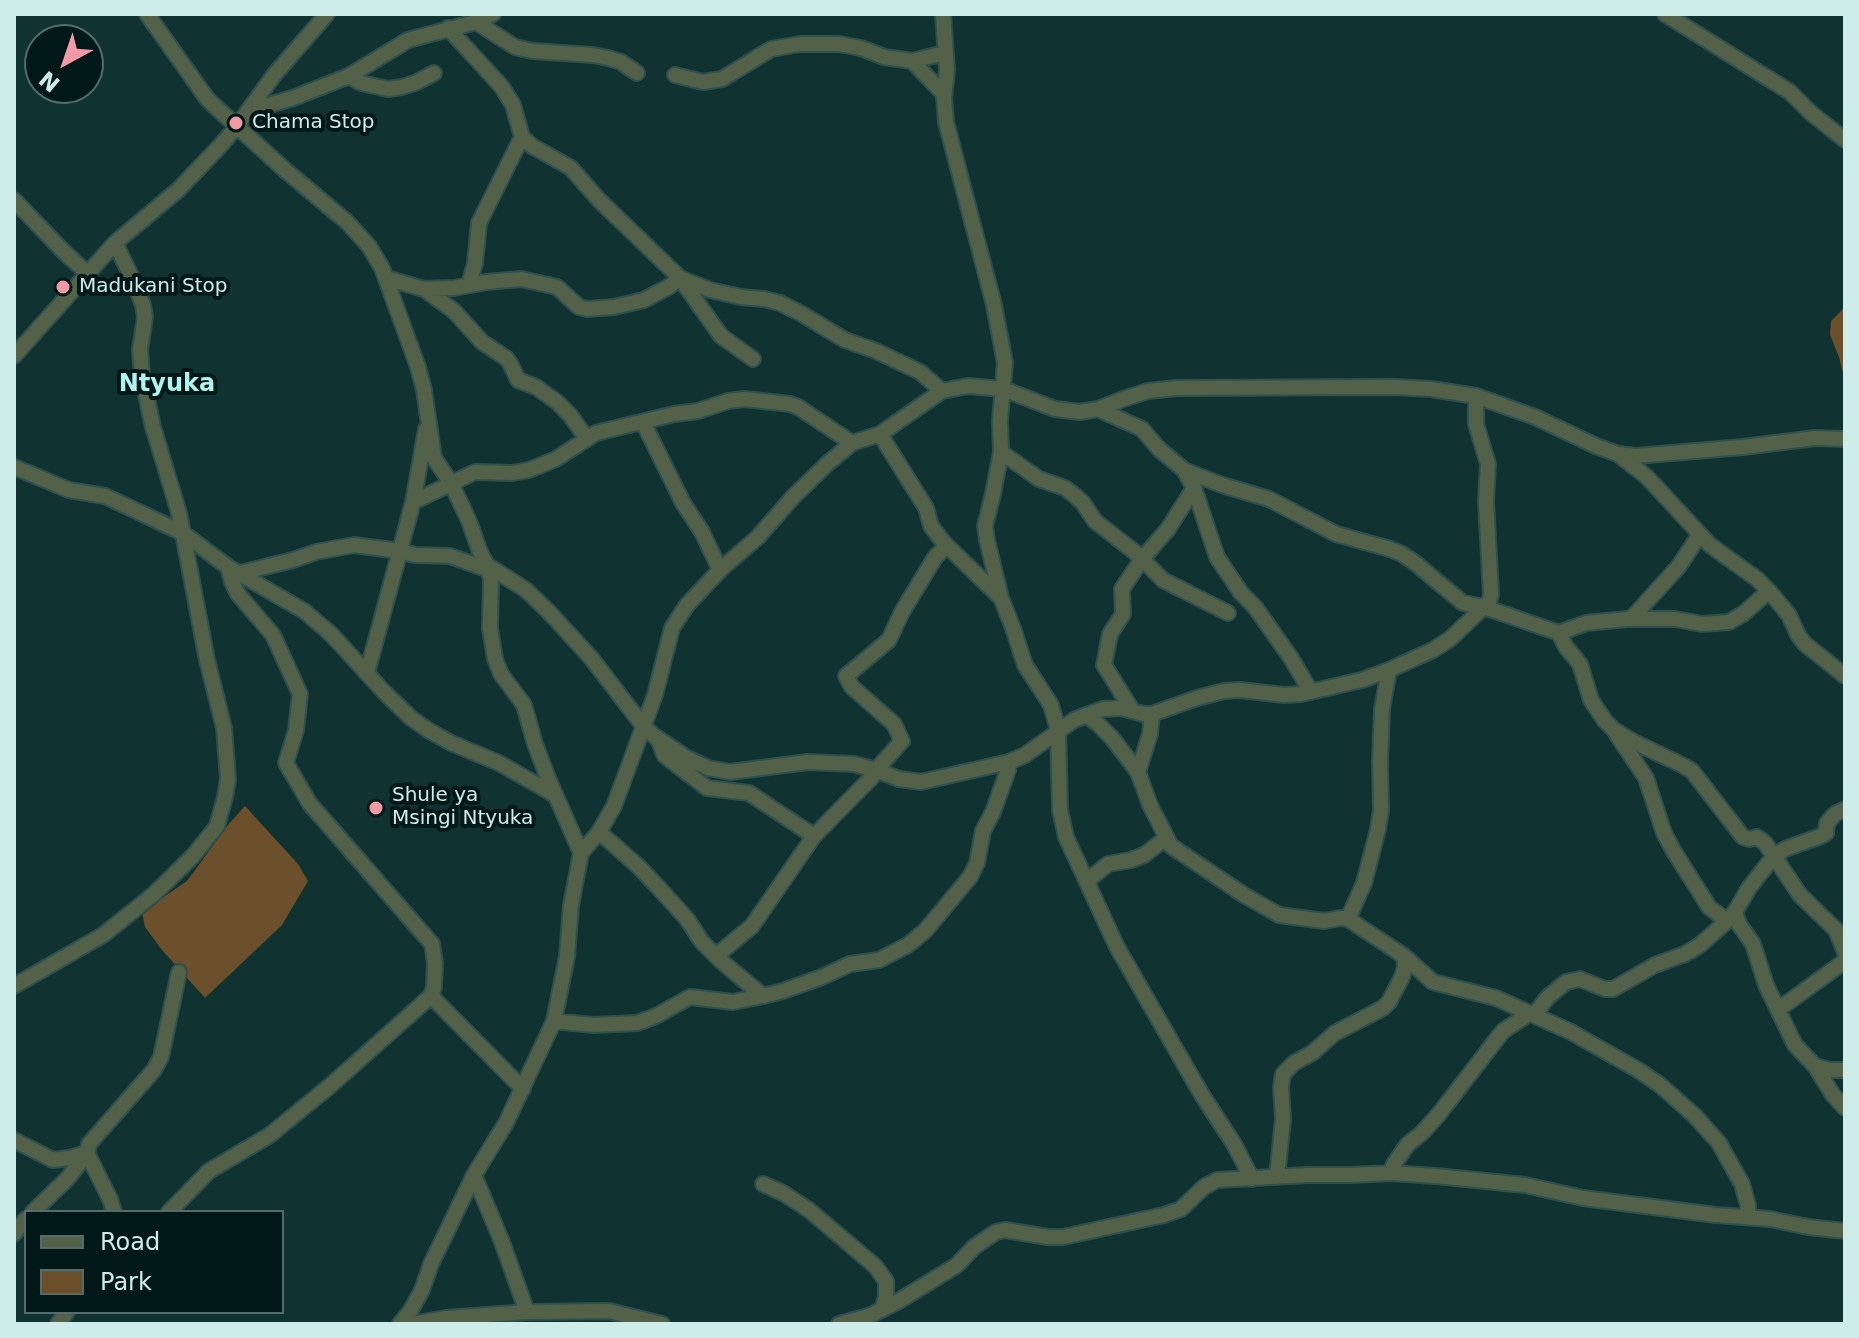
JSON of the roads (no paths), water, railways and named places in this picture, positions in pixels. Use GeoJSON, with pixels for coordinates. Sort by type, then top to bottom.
{"type":"FeatureCollection","features":[{"type":"Feature","properties":{"kind":"street"},"geometry":{"type":"LineString","coordinates":[[147,14],[201,92],[347,222],[376,257],[418,367],[434,458],[451,483],[488,568],[491,579],[490,628],[495,659],[501,674],[524,705],[535,744],[581,853]]}},
{"type":"Feature","properties":{"kind":"street"},"geometry":{"type":"LineString","coordinates":[[14,356],[115,243],[178,190],[238,125],[274,75],[327,14]]}},
{"type":"Feature","properties":{"kind":"street"},"geometry":{"type":"LineString","coordinates":[[248,111],[293,98],[349,76],[408,40],[476,22],[493,14]]}},
{"type":"Feature","properties":{"kind":"street"},"geometry":{"type":"LineString","coordinates":[[943,14],[947,70],[944,94],[946,122],[994,305],[1005,363],[1000,420],[1001,452],[985,526],[1001,598],[1025,665],[1051,705],[1058,730],[1060,810],[1066,837],[1117,947],[1252,1179]]}},
{"type":"Feature","properties":{"kind":"street"},"geometry":{"type":"LineString","coordinates":[[1665,14],[1790,92],[1845,140]]}},
{"type":"Feature","properties":{"kind":"street"},"geometry":{"type":"LineString","coordinates":[[476,22],[515,47],[608,58],[621,62],[637,73]]}},
{"type":"Feature","properties":{"kind":"street"},"geometry":{"type":"LineString","coordinates":[[448,28],[502,87],[513,105],[522,137],[571,168],[611,213],[680,278],[721,336],[753,359]]}},
{"type":"Feature","properties":{"kind":"street"},"geometry":{"type":"LineString","coordinates":[[675,75],[703,82],[722,79],[771,49],[809,43],[839,44],[884,57],[912,61],[945,53]]}},
{"type":"Feature","properties":{"kind":"street"},"geometry":{"type":"LineString","coordinates":[[912,61],[944,94]]}},
{"type":"Feature","properties":{"kind":"street"},"geometry":{"type":"LineString","coordinates":[[349,76],[361,83],[388,89],[415,83],[434,73]]}},
{"type":"Feature","properties":{"kind":"street"},"geometry":{"type":"LineString","coordinates":[[469,285],[475,263],[479,223],[522,137]]}},
{"type":"Feature","properties":{"kind":"street"},"geometry":{"type":"LineString","coordinates":[[14,200],[87,273]]}},
{"type":"Feature","properties":{"kind":"street"},"geometry":{"type":"LineString","coordinates":[[14,986],[103,935],[153,895],[193,856],[217,826],[228,779],[221,712],[207,660],[183,533],[142,376],[143,305],[115,243]]}},
{"type":"Feature","properties":{"kind":"street"},"geometry":{"type":"LineString","coordinates":[[386,278],[424,289],[521,279],[557,287],[579,307],[587,309],[644,300],[680,278]]}},
{"type":"Feature","properties":{"kind":"street"},"geometry":{"type":"LineString","coordinates":[[680,278],[710,290],[780,303],[845,340],[920,372],[942,391]]}},
{"type":"Feature","properties":{"kind":"street"},"geometry":{"type":"LineString","coordinates":[[424,289],[454,311],[482,342],[506,358],[518,380],[536,387],[557,402],[587,439]]}},
{"type":"Feature","properties":{"kind":"street"},"geometry":{"type":"LineString","coordinates":[[400,1324],[422,1290],[431,1264],[474,1175],[506,1123],[554,1021],[567,956],[571,905],[581,853],[599,832],[614,806],[655,695],[672,628],[687,605],[720,570],[758,537],[793,497],[852,443],[880,434],[942,391],[968,386],[1003,389],[1055,409],[1080,412],[1098,409],[1148,391],[1177,388],[1431,389],[1476,396],[1535,417],[1596,446],[1618,454],[1636,456],[1815,438],[1845,439]]}},
{"type":"Feature","properties":{"kind":"street"},"geometry":{"type":"LineString","coordinates":[[234,570],[354,545],[415,555],[450,556],[488,568],[526,590],[592,659],[644,727],[687,758],[719,771],[730,772],[808,762],[854,764],[899,779],[921,782],[1009,762],[1025,755],[1074,720],[1103,709],[1121,708],[1152,714],[1224,691],[1284,695],[1311,692],[1389,670],[1450,639],[1489,602],[1492,581],[1488,560],[1488,464],[1476,424],[1476,396]]}},
{"type":"Feature","properties":{"kind":"street"},"geometry":{"type":"LineString","coordinates":[[413,502],[475,472],[529,470],[556,459],[596,433],[698,411],[728,401],[744,399],[790,404],[852,443]]}},
{"type":"Feature","properties":{"kind":"street"},"geometry":{"type":"LineString","coordinates":[[1098,409],[1142,429],[1159,449],[1184,470],[1269,499],[1336,534],[1390,549],[1414,562],[1460,601],[1559,633],[1586,623],[1631,619],[1675,619],[1702,624],[1729,622],[1769,591]]}},
{"type":"Feature","properties":{"kind":"street"},"geometry":{"type":"LineString","coordinates":[[367,673],[413,502],[428,415]]}},
{"type":"Feature","properties":{"kind":"street"},"geometry":{"type":"LineString","coordinates":[[643,422],[720,570]]}},
{"type":"Feature","properties":{"kind":"street"},"geometry":{"type":"LineString","coordinates":[[880,434],[926,508],[931,526],[947,546],[1001,598]]}},
{"type":"Feature","properties":{"kind":"street"},"geometry":{"type":"LineString","coordinates":[[1001,452],[1039,479],[1073,494],[1103,529],[1142,559],[1163,580],[1228,613]]}},
{"type":"Feature","properties":{"kind":"street"},"geometry":{"type":"LineString","coordinates":[[1618,454],[1647,477],[1710,545],[1769,591],[1789,615],[1805,644],[1845,676]]}},
{"type":"Feature","properties":{"kind":"street"},"geometry":{"type":"LineString","coordinates":[[14,467],[69,490],[105,496],[183,533],[234,570],[304,611],[331,634],[411,718],[428,730],[499,763],[555,795]]}},
{"type":"Feature","properties":{"kind":"street"},"geometry":{"type":"LineString","coordinates":[[1184,470],[1194,488],[1217,557],[1291,658],[1311,692]]}},
{"type":"Feature","properties":{"kind":"street"},"geometry":{"type":"LineString","coordinates":[[1132,710],[1104,663],[1110,634],[1123,614],[1122,589],[1168,529],[1194,488]]}},
{"type":"Feature","properties":{"kind":"street"},"geometry":{"type":"LineString","coordinates":[[1631,619],[1679,566],[1700,534]]}},
{"type":"Feature","properties":{"kind":"street"},"geometry":{"type":"LineString","coordinates":[[716,956],[752,926],[814,836],[872,777],[902,741],[894,724],[852,687],[846,676],[889,640],[936,556],[947,546]]}},
{"type":"Feature","properties":{"kind":"street"},"geometry":{"type":"LineString","coordinates":[[171,1210],[209,1171],[270,1135],[331,1085],[431,996],[434,987],[432,944],[310,804],[286,763],[296,730],[300,694],[273,635],[238,594],[232,582],[234,570]]}},
{"type":"Feature","properties":{"kind":"street"},"geometry":{"type":"LineString","coordinates":[[1559,633],[1580,664],[1591,700],[1646,778],[1664,833],[1673,850],[1709,907],[1731,916],[1753,944],[1766,985],[1795,1045],[1815,1066],[1845,1108]]}},
{"type":"Feature","properties":{"kind":"street"},"geometry":{"type":"LineString","coordinates":[[1348,919],[1364,883],[1378,829],[1382,709],[1389,670]]}},
{"type":"Feature","properties":{"kind":"street"},"geometry":{"type":"LineString","coordinates":[[1138,772],[1150,734],[1152,714]]}},
{"type":"Feature","properties":{"kind":"street"},"geometry":{"type":"LineString","coordinates":[[1086,715],[1112,738],[1138,772],[1171,846],[1279,915],[1317,921],[1348,919],[1404,956],[1433,982],[1493,997],[1571,1032],[1627,1062],[1660,1085],[1695,1116],[1719,1143],[1737,1174],[1748,1217]]}},
{"type":"Feature","properties":{"kind":"street"},"geometry":{"type":"LineString","coordinates":[[1614,730],[1692,771],[1743,837],[1759,838],[1800,895],[1836,930],[1845,952]]}},
{"type":"Feature","properties":{"kind":"street"},"geometry":{"type":"LineString","coordinates":[[657,739],[665,756],[707,788],[749,793],[814,836]]}},
{"type":"Feature","properties":{"kind":"street"},"geometry":{"type":"LineString","coordinates":[[554,1021],[593,1025],[637,1023],[690,997],[733,1002],[763,996],[822,977],[850,964],[879,960],[908,945],[925,931],[970,877],[977,863],[983,831],[993,812],[1009,762]]}},
{"type":"Feature","properties":{"kind":"street"},"geometry":{"type":"LineString","coordinates":[[1390,1173],[1408,1144],[1439,1114],[1503,1031],[1532,1014],[1566,982],[1580,979],[1605,989],[1617,988],[1655,965],[1700,945],[1731,916],[1774,856],[1826,833],[1827,823],[1845,809]]}},
{"type":"Feature","properties":{"kind":"street"},"geometry":{"type":"LineString","coordinates":[[599,832],[658,887],[687,919],[702,942],[763,996]]}},
{"type":"Feature","properties":{"kind":"street"},"geometry":{"type":"LineString","coordinates":[[1087,881],[1108,864],[1144,855],[1166,838]]}},
{"type":"Feature","properties":{"kind":"street"},"geometry":{"type":"LineString","coordinates":[[1277,1177],[1283,1119],[1283,1074],[1335,1033],[1389,1002],[1402,977],[1404,956]]}},
{"type":"Feature","properties":{"kind":"street"},"geometry":{"type":"LineString","coordinates":[[1779,1009],[1845,961]]}},
{"type":"Feature","properties":{"kind":"street"},"geometry":{"type":"LineString","coordinates":[[35,1210],[68,1178],[87,1153],[89,1144],[154,1070],[161,1057],[179,972]]}},
{"type":"Feature","properties":{"kind":"street"},"geometry":{"type":"LineString","coordinates":[[431,996],[523,1089]]}},
{"type":"Feature","properties":{"kind":"street"},"geometry":{"type":"LineString","coordinates":[[1815,1066],[1845,1070]]}},
{"type":"Feature","properties":{"kind":"street"},"geometry":{"type":"LineString","coordinates":[[14,1140],[53,1160],[87,1153]]}},
{"type":"Feature","properties":{"kind":"street"},"geometry":{"type":"LineString","coordinates":[[87,1153],[113,1210]]}},
{"type":"Feature","properties":{"kind":"street"},"geometry":{"type":"LineString","coordinates":[[839,1324],[882,1309],[957,1265],[974,1247],[996,1232],[1005,1230],[1048,1237],[1072,1235],[1177,1211],[1184,1208],[1204,1187],[1217,1180],[1390,1173],[1525,1185],[1592,1199],[1770,1219],[1845,1231]]}},
{"type":"Feature","properties":{"kind":"street"},"geometry":{"type":"LineString","coordinates":[[474,1175],[527,1312]]}},
{"type":"Feature","properties":{"kind":"street"},"geometry":{"type":"LineString","coordinates":[[763,1184],[809,1210],[875,1266],[886,1281],[882,1309]]}},
{"type":"Feature","properties":{"kind":"street"},"geometry":{"type":"LineString","coordinates":[[412,1324],[446,1318],[527,1312],[609,1311],[662,1324]]}},
{"type":"Feature","properties":{"kind":"place","name":"Chama Stop"},"geometry":{"type":"Point","coordinates":[236,123]}},
{"type":"Feature","properties":{"kind":"place","name":"Madukani Stop"},"geometry":{"type":"Point","coordinates":[63,287]}},
{"type":"Feature","properties":{"kind":"place","name":"Shule ya Msingi Ntyuka"},"geometry":{"type":"Point","coordinates":[376,808]}},
{"type":"Feature","properties":{"kind":"district","name":"Ntyuka"},"geometry":{"type":"Point","coordinates":[167,385]}}]}
